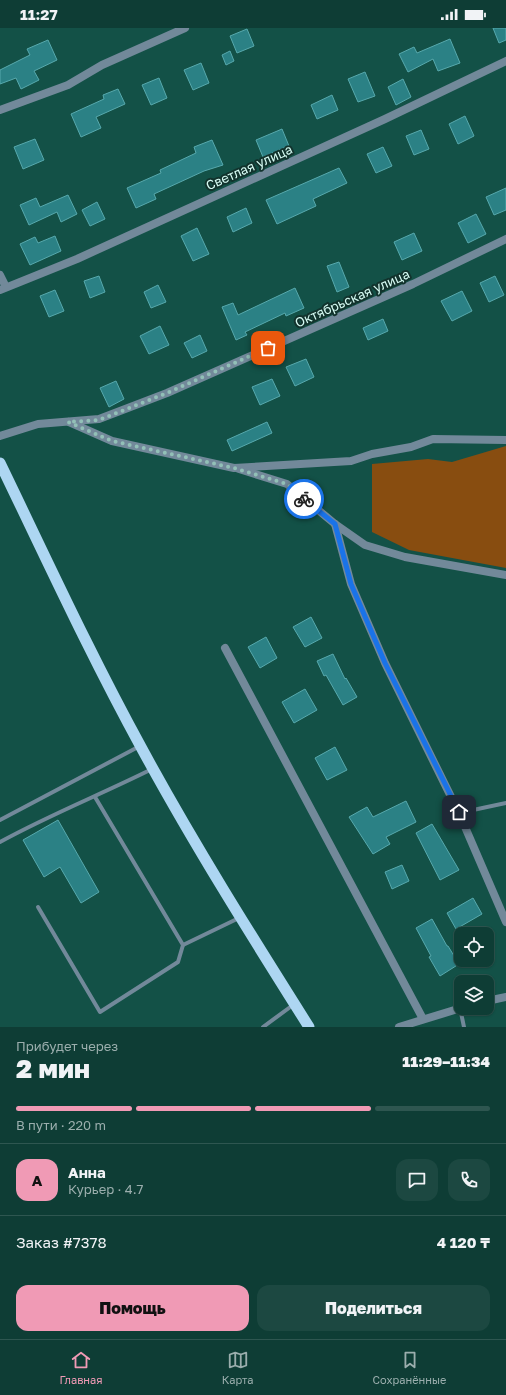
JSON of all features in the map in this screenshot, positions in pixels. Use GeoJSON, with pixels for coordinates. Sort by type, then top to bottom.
{"type":"FeatureCollection","features":[{"type":"Feature","properties":{"kind":"highway"},"geometry":{"type":"LineString","coordinates":[[0,463],[96,661],[140,746],[240,918],[309,1027]]}},
{"type":"Feature","properties":{"kind":"street"},"geometry":{"type":"LineString","coordinates":[[0,110],[68,85],[102,65],[185,28]]}},
{"type":"Feature","properties":{"kind":"street","name":"Светлая улица"},"geometry":{"type":"LineString","coordinates":[[3,289],[84,256],[385,119],[506,61]]}},
{"type":"Feature","properties":{"kind":"street","name":"Октябрьская улица"},"geometry":{"type":"LineString","coordinates":[[0,436],[38,424],[99,420],[167,393],[413,284],[506,239]]}},
{"type":"Feature","properties":{"kind":"street"},"geometry":{"type":"LineString","coordinates":[[0,275],[3,289]]}},
{"type":"Feature","properties":{"kind":"street"},"geometry":{"type":"LineString","coordinates":[[68,422],[112,441],[234,468],[287,484],[335,524],[365,545],[405,557],[506,575]]}},
{"type":"Feature","properties":{"kind":"street"},"geometry":{"type":"LineString","coordinates":[[234,468],[351,461],[372,454],[411,447],[433,440],[506,440]]}},
{"type":"Feature","properties":{"kind":"street"},"geometry":{"type":"LineString","coordinates":[[335,524],[351,584],[385,663],[459,812],[506,922]]}},
{"type":"Feature","properties":{"kind":"street"},"geometry":{"type":"LineString","coordinates":[[225,648],[423,1019]]}},
{"type":"Feature","properties":{"kind":"street"},"geometry":{"type":"LineString","coordinates":[[494,1000],[506,997]]}},
{"type":"Feature","properties":{"kind":"street"},"geometry":{"type":"LineString","coordinates":[[399,1027],[454,1010]]}},
{"type":"Feature","properties":{"kind":"lane"},"geometry":{"type":"LineString","coordinates":[[0,820],[140,746]]}},
{"type":"Feature","properties":{"kind":"lane"},"geometry":{"type":"LineString","coordinates":[[0,842],[40,820],[95,797],[153,769]]}},
{"type":"Feature","properties":{"kind":"lane"},"geometry":{"type":"LineString","coordinates":[[38,907],[100,1012],[178,962],[183,945],[95,797]]}},
{"type":"Feature","properties":{"kind":"lane"},"geometry":{"type":"LineString","coordinates":[[459,812],[506,804]]}},
{"type":"Feature","properties":{"kind":"lane"},"geometry":{"type":"LineString","coordinates":[[183,945],[240,918]]}},
{"type":"Feature","properties":{"kind":"lane"},"geometry":{"type":"LineString","coordinates":[[263,1027],[294,1004]]}},
{"type":"Feature","properties":{"kind":"lane"},"geometry":{"type":"LineString","coordinates":[[461,1015],[464,1027]]}},
{"type":"Feature","properties":{"kind":"shaded area"},"geometry":{"type":"Polygon","coordinates":[[[506,446],[506,568],[409,550],[372,532],[372,464],[428,459],[452,462],[506,446]]]}},
{"type":"Feature","properties":{"kind":"building"},"geometry":{"type":"Polygon","coordinates":[[[493,28],[506,28],[506,40],[499,43],[493,28]]]}},
{"type":"Feature","properties":{"kind":"building"},"geometry":{"type":"Polygon","coordinates":[[[247,29],[254,46],[237,53],[230,36],[247,29]]]}},
{"type":"Feature","properties":{"kind":"building"},"geometry":{"type":"Polygon","coordinates":[[[450,39],[460,63],[438,71],[433,59],[408,72],[399,54],[414,47],[417,53],[450,39]]]}},
{"type":"Feature","properties":{"kind":"building"},"geometry":{"type":"Polygon","coordinates":[[[48,40],[57,60],[34,71],[39,80],[21,89],[16,78],[0,84],[0,70],[30,55],[27,49],[48,40]]]}},
{"type":"Feature","properties":{"kind":"building"},"geometry":{"type":"Polygon","coordinates":[[[230,51],[234,61],[226,65],[222,55],[230,51]]]}},
{"type":"Feature","properties":{"kind":"building"},"geometry":{"type":"Polygon","coordinates":[[[201,63],[209,83],[193,90],[184,70],[201,63]]]}},
{"type":"Feature","properties":{"kind":"building"},"geometry":{"type":"Polygon","coordinates":[[[365,72],[375,96],[358,102],[348,79],[365,72]]]}},
{"type":"Feature","properties":{"kind":"building"},"geometry":{"type":"Polygon","coordinates":[[[159,78],[167,98],[151,105],[142,85],[159,78]]]}},
{"type":"Feature","properties":{"kind":"building"},"geometry":{"type":"Polygon","coordinates":[[[403,79],[411,97],[396,105],[388,87],[403,79]]]}},
{"type":"Feature","properties":{"kind":"building"},"geometry":{"type":"Polygon","coordinates":[[[118,89],[125,104],[96,117],[101,128],[81,137],[71,114],[104,99],[103,95],[118,89]]]}},
{"type":"Feature","properties":{"kind":"building"},"geometry":{"type":"Polygon","coordinates":[[[332,95],[338,110],[317,119],[311,105],[332,95]]]}},
{"type":"Feature","properties":{"kind":"building"},"geometry":{"type":"Polygon","coordinates":[[[465,116],[474,136],[458,144],[449,124],[465,116]]]}},
{"type":"Feature","properties":{"kind":"building"},"geometry":{"type":"Polygon","coordinates":[[[282,129],[289,146],[263,157],[256,140],[282,129]]]}},
{"type":"Feature","properties":{"kind":"building"},"geometry":{"type":"Polygon","coordinates":[[[421,130],[429,149],[414,155],[406,136],[421,130]]]}},
{"type":"Feature","properties":{"kind":"building"},"geometry":{"type":"Polygon","coordinates":[[[35,139],[44,160],[23,169],[14,147],[35,139]]]}},
{"type":"Feature","properties":{"kind":"building"},"geometry":{"type":"Polygon","coordinates":[[[212,140],[223,165],[204,171],[154,194],[156,199],[136,208],[127,188],[161,173],[160,170],[196,153],[194,147],[212,140]]]}},
{"type":"Feature","properties":{"kind":"building"},"geometry":{"type":"Polygon","coordinates":[[[383,147],[392,166],[376,173],[367,154],[383,147]]]}},
{"type":"Feature","properties":{"kind":"building"},"geometry":{"type":"Polygon","coordinates":[[[339,168],[347,183],[313,199],[316,206],[277,224],[266,200],[339,168]]]}},
{"type":"Feature","properties":{"kind":"building"},"geometry":{"type":"Polygon","coordinates":[[[506,188],[506,210],[494,215],[486,197],[506,188]]]}},
{"type":"Feature","properties":{"kind":"building"},"geometry":{"type":"Polygon","coordinates":[[[68,195],[77,214],[61,222],[57,212],[29,225],[20,205],[36,198],[40,207],[68,195]]]}},
{"type":"Feature","properties":{"kind":"building"},"geometry":{"type":"Polygon","coordinates":[[[97,202],[105,219],[90,226],[82,210],[97,202]]]}},
{"type":"Feature","properties":{"kind":"building"},"geometry":{"type":"Polygon","coordinates":[[[246,208],[252,223],[233,232],[227,217],[246,208]]]}},
{"type":"Feature","properties":{"kind":"building"},"geometry":{"type":"Polygon","coordinates":[[[476,214],[486,234],[468,243],[458,223],[476,214]]]}},
{"type":"Feature","properties":{"kind":"building"},"geometry":{"type":"Polygon","coordinates":[[[197,228],[209,254],[193,261],[181,236],[197,228]]]}},
{"type":"Feature","properties":{"kind":"building"},"geometry":{"type":"Polygon","coordinates":[[[414,233],[422,251],[402,260],[394,242],[414,233]]]}},
{"type":"Feature","properties":{"kind":"building"},"geometry":{"type":"Polygon","coordinates":[[[55,236],[61,251],[30,265],[20,244],[35,237],[38,243],[55,236]]]}},
{"type":"Feature","properties":{"kind":"building"},"geometry":{"type":"Polygon","coordinates":[[[339,262],[349,287],[337,292],[327,266],[339,262]]]}},
{"type":"Feature","properties":{"kind":"building"},"geometry":{"type":"Polygon","coordinates":[[[99,276],[105,292],[90,298],[84,281],[99,276]]]}},
{"type":"Feature","properties":{"kind":"building"},"geometry":{"type":"Polygon","coordinates":[[[495,276],[504,295],[489,302],[480,283],[495,276]]]}},
{"type":"Feature","properties":{"kind":"building"},"geometry":{"type":"Polygon","coordinates":[[[158,285],[166,302],[151,308],[144,292],[158,285]]]}},
{"type":"Feature","properties":{"kind":"building"},"geometry":{"type":"Polygon","coordinates":[[[295,288],[304,308],[286,316],[285,313],[245,332],[247,335],[236,340],[222,307],[233,303],[238,315],[295,288]]]}},
{"type":"Feature","properties":{"kind":"building"},"geometry":{"type":"Polygon","coordinates":[[[55,290],[64,311],[49,317],[40,296],[55,290]]]}},
{"type":"Feature","properties":{"kind":"building"},"geometry":{"type":"Polygon","coordinates":[[[462,291],[472,311],[452,321],[441,301],[462,291]]]}},
{"type":"Feature","properties":{"kind":"building"},"geometry":{"type":"Polygon","coordinates":[[[383,319],[388,331],[368,340],[363,328],[383,319]]]}},
{"type":"Feature","properties":{"kind":"building"},"geometry":{"type":"Polygon","coordinates":[[[160,326],[169,345],[149,354],[140,336],[160,326]]]}},
{"type":"Feature","properties":{"kind":"building"},"geometry":{"type":"Polygon","coordinates":[[[200,335],[207,351],[192,358],[184,343],[200,335]]]}},
{"type":"Feature","properties":{"kind":"building"},"geometry":{"type":"Polygon","coordinates":[[[306,359],[314,377],[295,386],[286,367],[306,359]]]}},
{"type":"Feature","properties":{"kind":"building"},"geometry":{"type":"Polygon","coordinates":[[[272,379],[280,396],[260,405],[252,387],[272,379]]]}},
{"type":"Feature","properties":{"kind":"building"},"geometry":{"type":"Polygon","coordinates":[[[116,381],[124,399],[109,407],[100,388],[116,381]]]}},
{"type":"Feature","properties":{"kind":"building"},"geometry":{"type":"Polygon","coordinates":[[[267,422],[272,433],[232,451],[227,440],[267,422]]]}},
{"type":"Feature","properties":{"kind":"building"},"geometry":{"type":"Polygon","coordinates":[[[311,617],[322,638],[305,647],[293,627],[311,617]]]}},
{"type":"Feature","properties":{"kind":"building"},"geometry":{"type":"Polygon","coordinates":[[[266,637],[277,658],[260,668],[248,647],[266,637]]]}},
{"type":"Feature","properties":{"kind":"building"},"geometry":{"type":"Polygon","coordinates":[[[333,654],[345,679],[346,678],[357,697],[343,705],[326,675],[324,676],[317,661],[333,654]]]}},
{"type":"Feature","properties":{"kind":"building"},"geometry":{"type":"Polygon","coordinates":[[[305,689],[317,710],[294,723],[282,702],[305,689]]]}},
{"type":"Feature","properties":{"kind":"building"},"geometry":{"type":"Polygon","coordinates":[[[335,747],[347,770],[327,780],[315,758],[335,747]]]}},
{"type":"Feature","properties":{"kind":"building"},"geometry":{"type":"Polygon","coordinates":[[[406,801],[416,822],[386,837],[390,844],[373,854],[349,817],[367,807],[373,817],[406,801]]]}},
{"type":"Feature","properties":{"kind":"building"},"geometry":{"type":"Polygon","coordinates":[[[58,820],[99,892],[81,903],[60,867],[44,877],[23,840],[58,820]]]}},
{"type":"Feature","properties":{"kind":"building"},"geometry":{"type":"Polygon","coordinates":[[[432,824],[459,870],[440,880],[416,833],[432,824]]]}},
{"type":"Feature","properties":{"kind":"building"},"geometry":{"type":"Polygon","coordinates":[[[402,865],[409,881],[392,889],[385,872],[402,865]]]}},
{"type":"Feature","properties":{"kind":"building"},"geometry":{"type":"Polygon","coordinates":[[[473,898],[482,914],[459,927],[455,927],[447,913],[473,898]]]}},
{"type":"Feature","properties":{"kind":"building"},"geometry":{"type":"Polygon","coordinates":[[[432,919],[454,956],[454,967],[440,976],[429,957],[431,956],[416,928],[432,919]]]}},
{"type":"Feature","properties":{"kind":"way so far"},"geometry":{"type":"LineString","coordinates":[[268,348],[167,393],[99,420],[68,422],[112,441],[234,468],[287,484],[304,499]]}},
{"type":"Feature","properties":{"kind":"route"},"geometry":{"type":"LineString","coordinates":[[304,499],[335,524],[351,584],[385,663],[459,812]]}}]}
